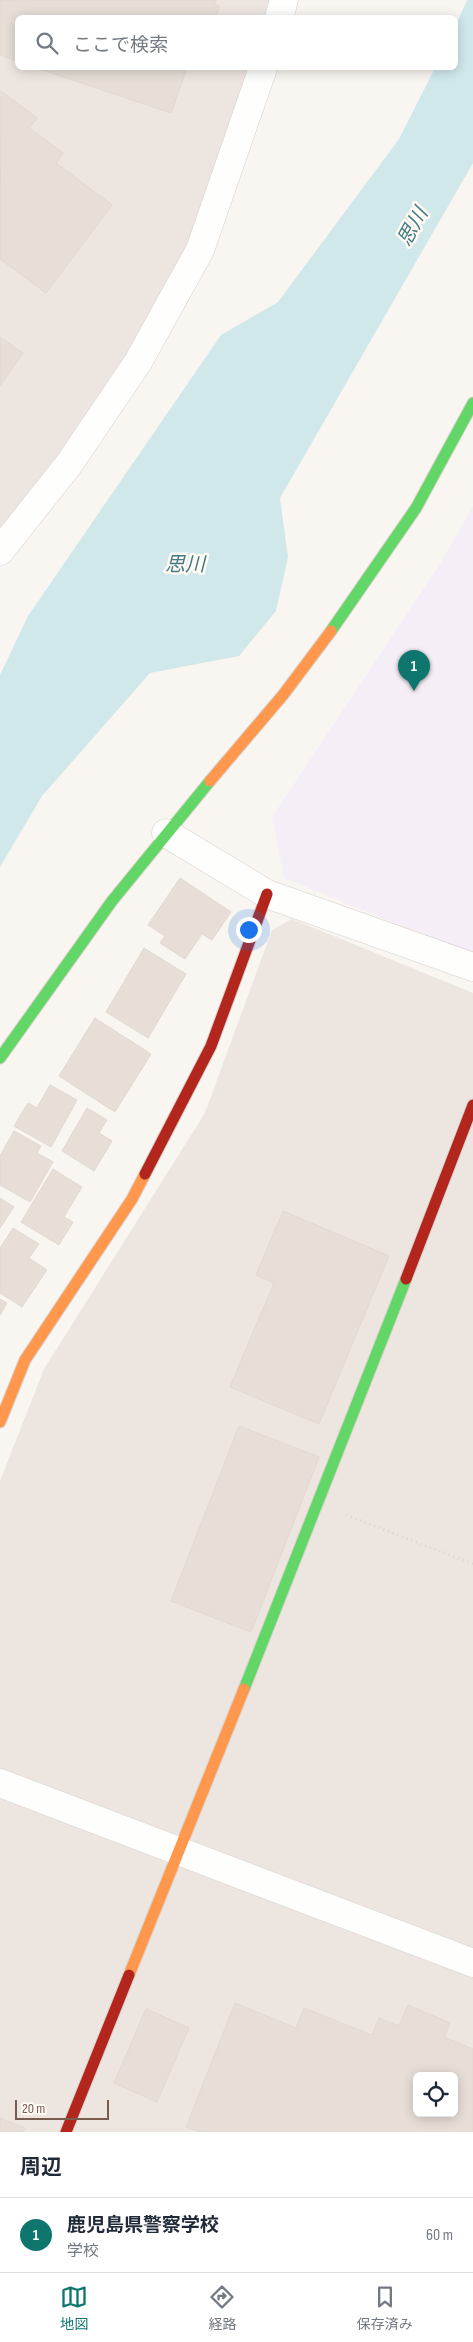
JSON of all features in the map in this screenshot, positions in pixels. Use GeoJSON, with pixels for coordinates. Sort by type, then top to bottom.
{"type":"FeatureCollection","features":[{"type":"Feature","properties":{"kind":"street"},"geometry":{"type":"LineString","coordinates":[[280,15],[284,0]]}},
{"type":"Feature","properties":{"kind":"street"},"geometry":{"type":"LineString","coordinates":[[0,550],[69,464],[138,362],[200,250],[262,70]]}},
{"type":"Feature","properties":{"kind":"street"},"geometry":{"type":"LineString","coordinates":[[0,1058],[112,901],[166,833],[283,695],[353,601],[416,508],[473,403]]}},
{"type":"Feature","properties":{"kind":"street"},"geometry":{"type":"LineString","coordinates":[[166,833],[267,894],[473,967]]}},
{"type":"Feature","properties":{"kind":"street"},"geometry":{"type":"LineString","coordinates":[[0,1422],[25,1360],[132,1199],[176,1117],[211,1046],[267,894]]}},
{"type":"Feature","properties":{"kind":"street"},"geometry":{"type":"LineString","coordinates":[[66,2132],[318,1504],[473,1105]]}},
{"type":"Feature","properties":{"kind":"street"},"geometry":{"type":"LineString","coordinates":[[0,1783],[473,1963]]}},
{"type":"Feature","properties":{"kind":"path"},"geometry":{"type":"LineString","coordinates":[[318,1504],[473,1564]]}},
{"type":"Feature","properties":{"kind":"shaded area"},"geometry":{"type":"Polygon","coordinates":[[[0,0],[284,0],[280,15],[15,15],[15,70],[262,70],[200,250],[0,551],[0,0]]]}},
{"type":"Feature","properties":{"kind":"shaded area"},"geometry":{"type":"Polygon","coordinates":[[[473,506],[473,955],[284,878],[272,817],[440,564],[473,506]]]}},
{"type":"Feature","properties":{"kind":"shaded area"},"geometry":{"type":"Polygon","coordinates":[[[292,919],[473,993],[473,2132],[0,2132],[0,1481],[44,1369],[205,1113],[272,930],[292,919]]]}},
{"type":"Feature","properties":{"kind":"water","name":"思川"},"geometry":{"type":"Polygon","coordinates":[[[467,0],[473,0],[473,163],[280,498],[288,557],[276,611],[239,656],[150,673],[42,796],[0,867],[0,675],[28,616],[221,335],[278,302],[399,139],[434,70],[458,70],[458,20],[467,0]]]}},
{"type":"Feature","properties":{"kind":"building"},"geometry":{"type":"Polygon","coordinates":[[[0,0],[216,0],[214,4],[219,6],[217,15],[15,15],[15,60],[0,55],[0,0]]]}},
{"type":"Feature","properties":{"kind":"building"},"geometry":{"type":"Polygon","coordinates":[[[43,70],[186,70],[171,113],[43,70]]]}},
{"type":"Feature","properties":{"kind":"building"},"geometry":{"type":"Polygon","coordinates":[[[1,91],[37,118],[29,128],[63,153],[56,163],[112,205],[46,293],[0,259],[1,91]]]}},
{"type":"Feature","properties":{"kind":"building"},"geometry":{"type":"Polygon","coordinates":[[[0,337],[23,353],[0,386],[0,337]]]}},
{"type":"Feature","properties":{"kind":"building"},"geometry":{"type":"Polygon","coordinates":[[[180,878],[231,912],[212,940],[202,934],[185,959],[160,943],[165,936],[148,925],[180,878]]]}},
{"type":"Feature","properties":{"kind":"building"},"geometry":{"type":"Polygon","coordinates":[[[144,948],[186,974],[148,1038],[106,1012],[144,948]]]}},
{"type":"Feature","properties":{"kind":"building"},"geometry":{"type":"Polygon","coordinates":[[[95,1018],[151,1054],[115,1112],[59,1076],[95,1018]]]}},
{"type":"Feature","properties":{"kind":"building"},"geometry":{"type":"Polygon","coordinates":[[[50,1085],[77,1100],[51,1147],[14,1126],[28,1103],[37,1108],[50,1085]]]}},
{"type":"Feature","properties":{"kind":"building"},"geometry":{"type":"Polygon","coordinates":[[[87,1108],[107,1120],[99,1133],[112,1141],[94,1171],[62,1151],[87,1108]]]}},
{"type":"Feature","properties":{"kind":"building"},"geometry":{"type":"Polygon","coordinates":[[[14,1131],[41,1146],[37,1153],[53,1162],[30,1202],[0,1185],[0,1156],[14,1131]]]}},
{"type":"Feature","properties":{"kind":"building"},"geometry":{"type":"Polygon","coordinates":[[[53,1169],[82,1187],[64,1217],[73,1222],[59,1245],[21,1222],[53,1169]]]}},
{"type":"Feature","properties":{"kind":"building"},"geometry":{"type":"Polygon","coordinates":[[[0,1198],[14,1207],[0,1228],[0,1198]]]}},
{"type":"Feature","properties":{"kind":"building"},"geometry":{"type":"Polygon","coordinates":[[[283,1211],[389,1256],[319,1424],[230,1387],[274,1283],[256,1275],[283,1211]]]}},
{"type":"Feature","properties":{"kind":"building"},"geometry":{"type":"Polygon","coordinates":[[[13,1228],[39,1244],[29,1258],[47,1270],[22,1307],[0,1293],[0,1248],[13,1228]]]}},
{"type":"Feature","properties":{"kind":"building"},"geometry":{"type":"Polygon","coordinates":[[[0,1299],[7,1303],[0,1315],[0,1299]]]}},
{"type":"Feature","properties":{"kind":"building"},"geometry":{"type":"Polygon","coordinates":[[[239,1426],[319,1457],[251,1632],[171,1601],[239,1426]]]}},
{"type":"Feature","properties":{"kind":"building"},"geometry":{"type":"Polygon","coordinates":[[[235,2003],[296,2028],[304,2008],[372,2035],[379,2018],[399,2026],[408,2005],[450,2023],[444,2037],[473,2049],[473,2132],[200,2132],[186,2127],[235,2003]]]}},
{"type":"Feature","properties":{"kind":"building"},"geometry":{"type":"Polygon","coordinates":[[[146,2009],[189,2028],[157,2102],[114,2083],[146,2009]]]}},
{"type":"Feature","properties":{"kind":"building"},"geometry":{"type":"Polygon","coordinates":[[[0,2118],[25,2128],[23,2132],[0,2132],[0,2118]]]}},
{"type":"Feature","properties":{"kind":"traffic: fast"},"geometry":{"type":"LineString","coordinates":[[331,631],[416,508],[473,403]]}},
{"type":"Feature","properties":{"kind":"traffic: fast"},"geometry":{"type":"LineString","coordinates":[[0,1058],[112,901],[210,781]]}},
{"type":"Feature","properties":{"kind":"traffic: fast"},"geometry":{"type":"LineString","coordinates":[[244,1689],[406,1279]]}},
{"type":"Feature","properties":{"kind":"traffic: slow"},"geometry":{"type":"LineString","coordinates":[[210,781],[283,695],[331,631]]}},
{"type":"Feature","properties":{"kind":"traffic: slow"},"geometry":{"type":"LineString","coordinates":[[0,1422],[25,1360],[132,1199],[145,1174]]}},
{"type":"Feature","properties":{"kind":"traffic: slow"},"geometry":{"type":"LineString","coordinates":[[129,1975],[244,1689]]}},
{"type":"Feature","properties":{"kind":"traffic: jam"},"geometry":{"type":"LineString","coordinates":[[145,1174],[211,1046],[267,894]]}},
{"type":"Feature","properties":{"kind":"traffic: jam"},"geometry":{"type":"LineString","coordinates":[[406,1279],[473,1105]]}},
{"type":"Feature","properties":{"kind":"traffic: jam"},"geometry":{"type":"LineString","coordinates":[[66,2132],[129,1975]]}},
{"type":"Feature","properties":{"kind":"place","name":"鹿児島県警察学校"},"geometry":{"type":"Point","coordinates":[414,691]}}]}
